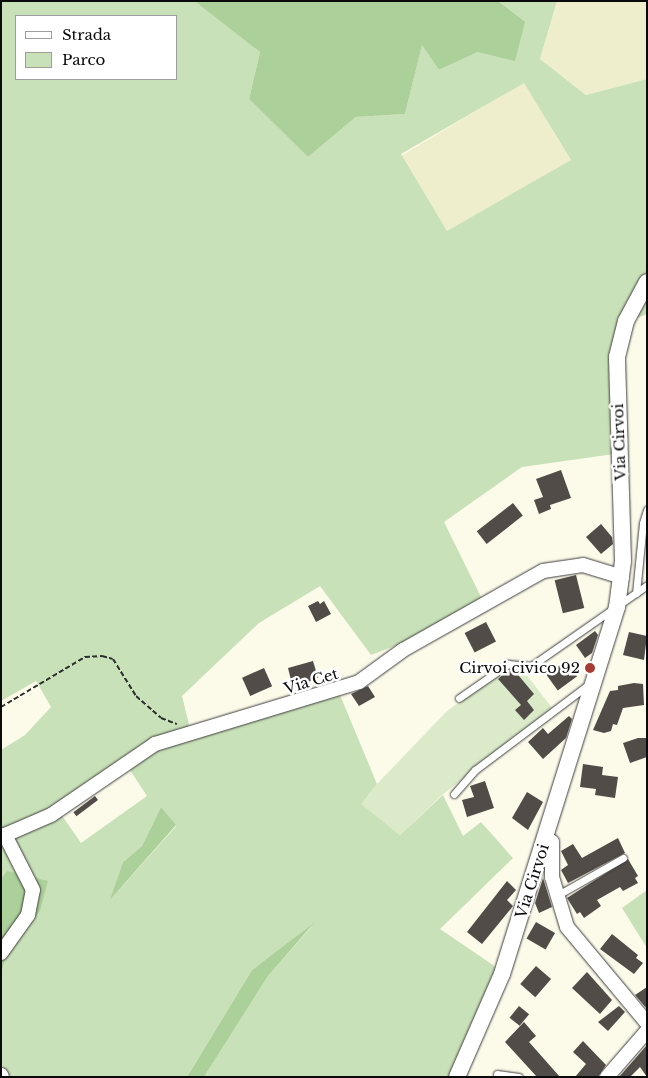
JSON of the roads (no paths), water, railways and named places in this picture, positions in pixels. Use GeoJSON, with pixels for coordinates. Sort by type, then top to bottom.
{"type":"FeatureCollection","features":[{"type":"Feature","properties":{"kind":"street","name":"Via Cirvoi"},"geometry":{"type":"LineString","coordinates":[[457,1077],[502,974],[617,607],[622,577],[617,357],[626,321],[647,282]]}},
{"type":"Feature","properties":{"kind":"street","name":"Via Cet"},"geometry":{"type":"LineString","coordinates":[[1,953],[28,915],[33,890],[5,835],[51,815],[155,744],[359,682],[403,650],[543,570],[583,565],[622,577]]}},
{"type":"Feature","properties":{"kind":"street"},"geometry":{"type":"LineString","coordinates":[[546,838],[552,842],[552,877],[556,896],[567,927],[580,946],[647,1023]]}},
{"type":"Feature","properties":{"kind":"street"},"geometry":{"type":"LineString","coordinates":[[607,1077],[647,1031]]}},
{"type":"Feature","properties":{"kind":"lane"},"geometry":{"type":"LineString","coordinates":[[636,593],[643,523],[647,510]]}},
{"type":"Feature","properties":{"kind":"lane"},"geometry":{"type":"LineString","coordinates":[[459,698],[508,664],[531,666],[647,586]]}},
{"type":"Feature","properties":{"kind":"lane"},"geometry":{"type":"LineString","coordinates":[[454,794],[475,770],[594,681]]}},
{"type":"Feature","properties":{"kind":"lane"},"geometry":{"type":"LineString","coordinates":[[556,896],[623,858]]}},
{"type":"Feature","properties":{"kind":"lane"},"geometry":{"type":"LineString","coordinates":[[496,1074],[519,1077]]}},
{"type":"Feature","properties":{"kind":"place","name":"Cirvoi civico 92"},"geometry":{"type":"Point","coordinates":[590,668]}}]}
